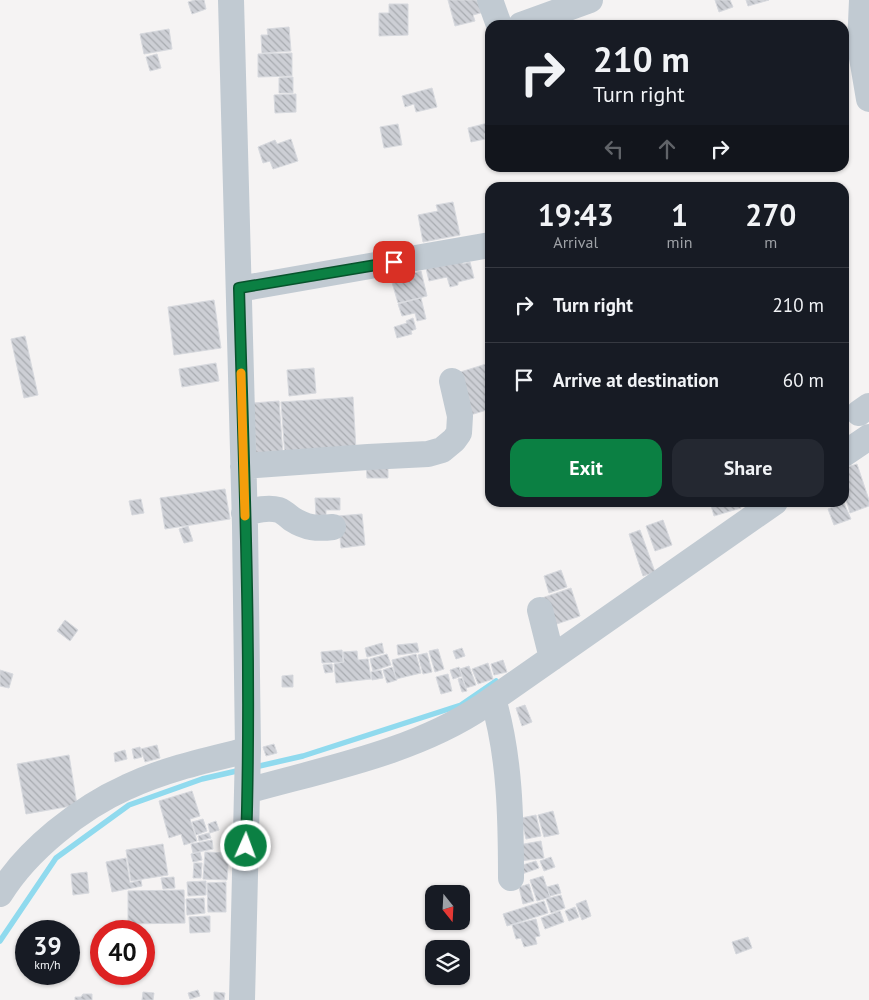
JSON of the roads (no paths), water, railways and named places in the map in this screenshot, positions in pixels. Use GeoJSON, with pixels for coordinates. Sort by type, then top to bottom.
{"type":"FeatureCollection","features":[{"type":"Feature","properties":{"kind":"street"},"geometry":{"type":"LineString","coordinates":[[231,0],[248,750],[242,1000]]}},
{"type":"Feature","properties":{"kind":"street"},"geometry":{"type":"LineString","coordinates":[[490,0],[497,20]]}},
{"type":"Feature","properties":{"kind":"street"},"geometry":{"type":"LineString","coordinates":[[535,20],[590,0]]}},
{"type":"Feature","properties":{"kind":"street"},"geometry":{"type":"LineString","coordinates":[[862,0],[860,46],[869,100]]}},
{"type":"Feature","properties":{"kind":"street"},"geometry":{"type":"LineString","coordinates":[[239,288],[485,246]]}},
{"type":"Feature","properties":{"kind":"street"},"geometry":{"type":"LineString","coordinates":[[243,466],[428,454],[442,450],[454,440],[459,432],[460,416],[452,381]]}},
{"type":"Feature","properties":{"kind":"street"},"geometry":{"type":"LineString","coordinates":[[849,451],[869,437]]}},
{"type":"Feature","properties":{"kind":"street"},"geometry":{"type":"LineString","coordinates":[[247,792],[399,747],[456,723],[768,507]]}},
{"type":"Feature","properties":{"kind":"street"},"geometry":{"type":"LineString","coordinates":[[244,513],[272,509],[281,511],[308,528],[333,527]]}},
{"type":"Feature","properties":{"kind":"street"},"geometry":{"type":"LineString","coordinates":[[540,610],[552,658]]}},
{"type":"Feature","properties":{"kind":"street"},"geometry":{"type":"LineString","coordinates":[[493,699],[504,746],[511,833],[511,878]]}},
{"type":"Feature","properties":{"kind":"street"},"geometry":{"type":"LineString","coordinates":[[0,894],[25,860],[65,825],[102,800],[127,786],[160,774],[201,761],[248,750]]}},
{"type":"Feature","properties":{"kind":"waterway"},"geometry":{"type":"LineString","coordinates":[[255,767],[303,756],[461,705],[496,681]]}},
{"type":"Feature","properties":{"kind":"waterway"},"geometry":{"type":"LineString","coordinates":[[0,941],[56,858],[129,805],[202,779],[241,770]]}}]}
